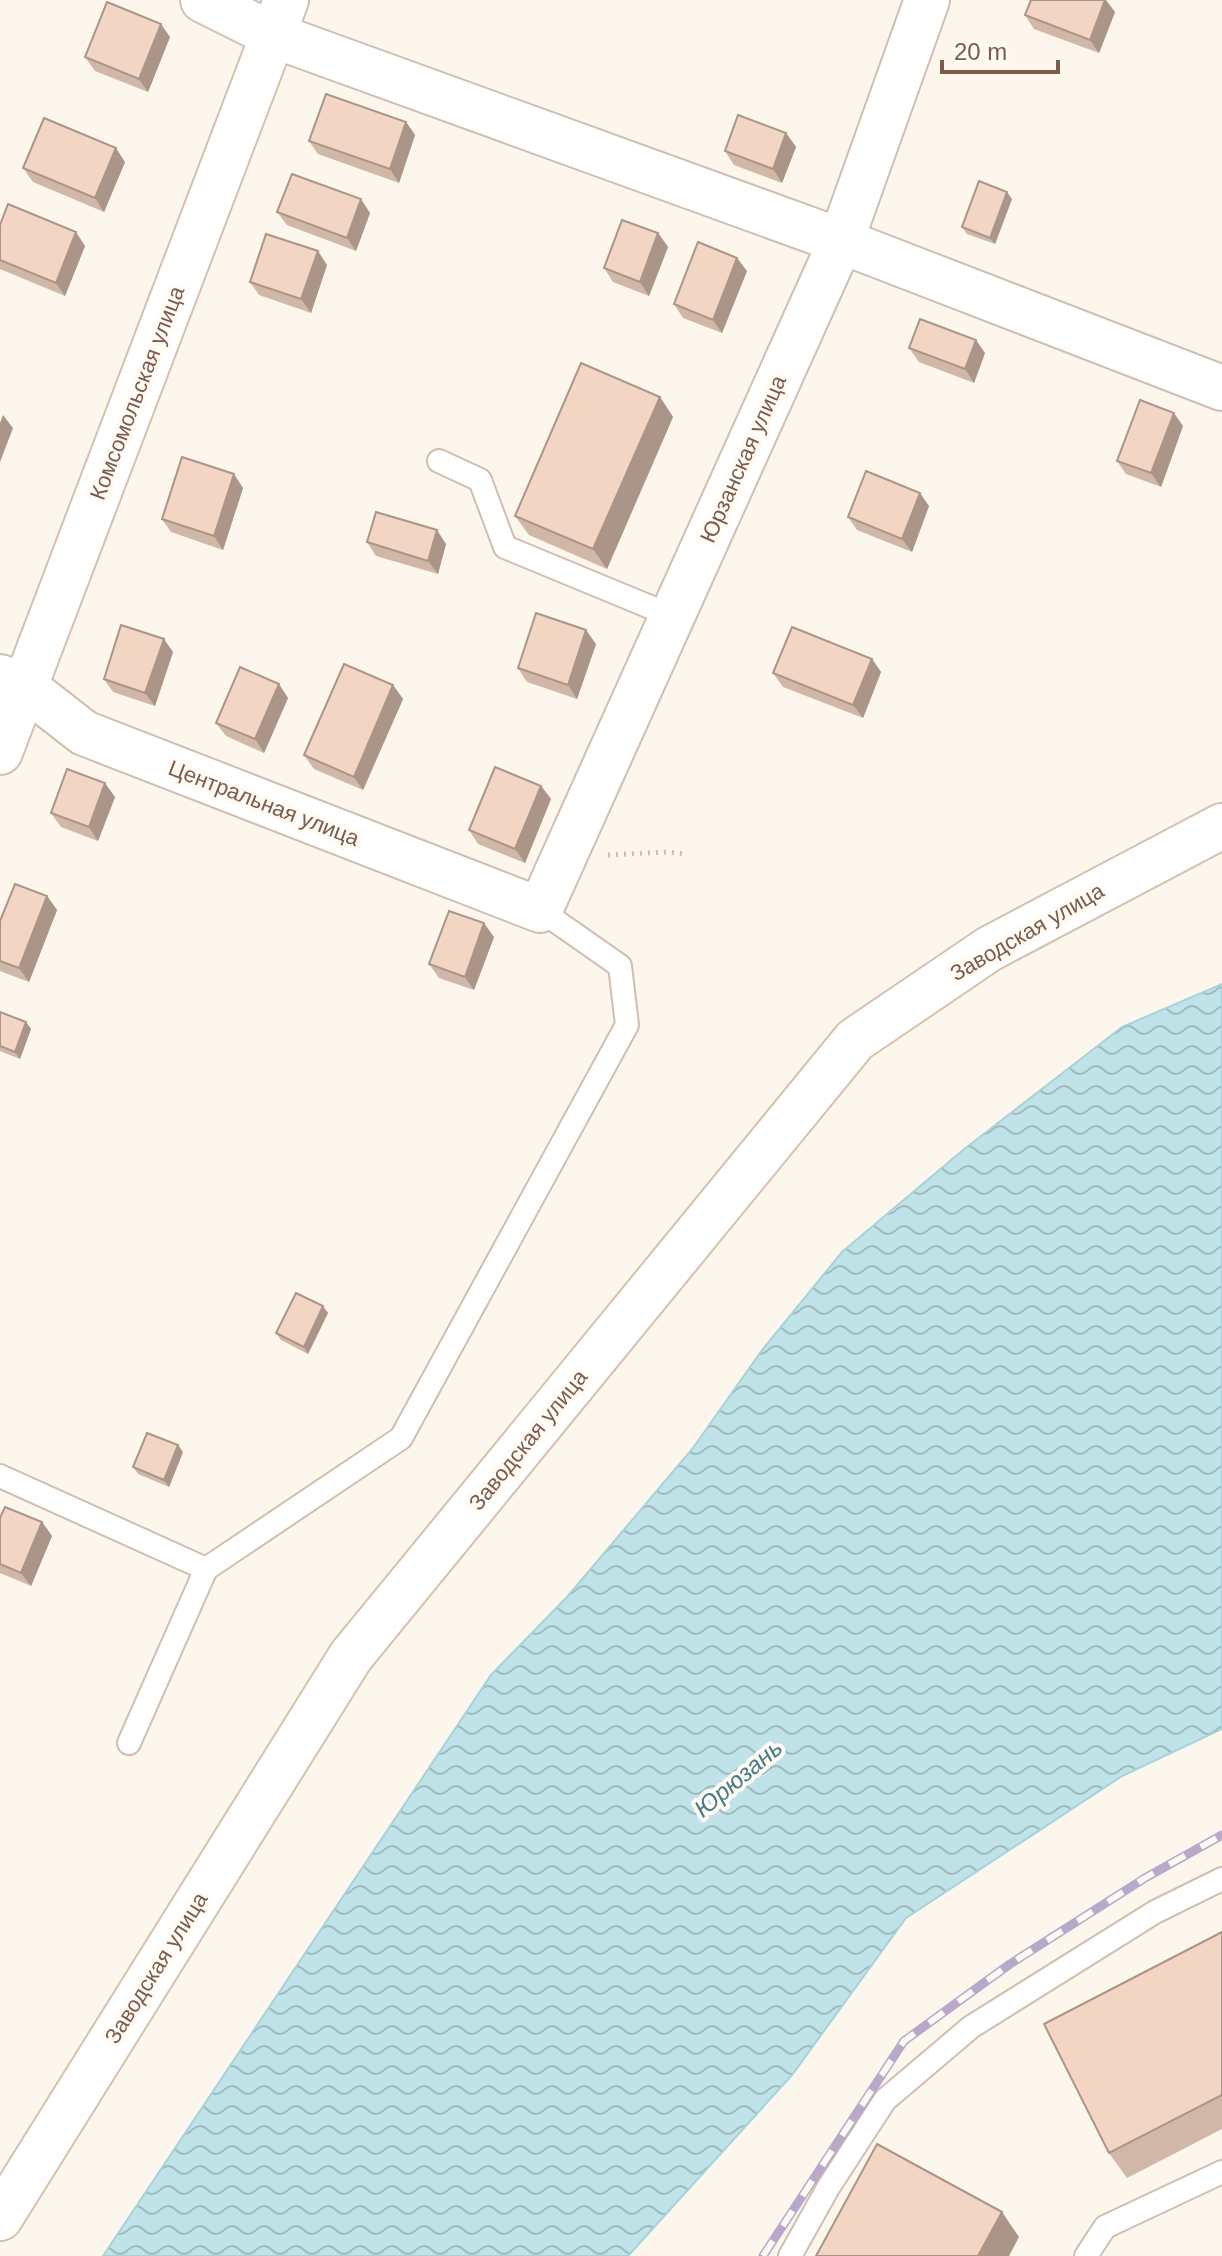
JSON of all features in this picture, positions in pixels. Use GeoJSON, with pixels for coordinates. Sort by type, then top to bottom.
{"type":"FeatureCollection","features":[{"type":"Feature","properties":{"kind":"street"},"geometry":{"type":"LineString","coordinates":[[203,0],[279,17],[841,241],[1222,388]]}},
{"type":"Feature","properties":{"kind":"street","name":"Юрзанская улица"},"geometry":{"type":"LineString","coordinates":[[540,910],[841,241],[927,0]]}},
{"type":"Feature","properties":{"kind":"street","name":"Комсомольская улица"},"geometry":{"type":"LineString","coordinates":[[0,752],[12,682],[279,17]]}},
{"type":"Feature","properties":{"kind":"street","name":"Центральная улица"},"geometry":{"type":"LineString","coordinates":[[12,682],[84,733],[540,910]]}},
{"type":"Feature","properties":{"kind":"street","name":"Заводская улица"},"geometry":{"type":"LineString","coordinates":[[0,2218],[351,1656],[855,1040],[989,949],[1222,826]]}},
{"type":"Feature","properties":{"kind":"lane"},"geometry":{"type":"LineString","coordinates":[[439,461],[480,480],[505,547],[672,616]]}},
{"type":"Feature","properties":{"kind":"lane"},"geometry":{"type":"LineString","coordinates":[[129,1743],[206,1569],[401,1438],[627,1025],[620,966],[540,910]]}},
{"type":"Feature","properties":{"kind":"lane"},"geometry":{"type":"LineString","coordinates":[[0,1476],[206,1569]]}},
{"type":"Feature","properties":{"kind":"lane"},"geometry":{"type":"LineString","coordinates":[[790,2256],[828,2188],[885,2100],[971,2027],[1155,1912],[1222,1879]]}},
{"type":"Feature","properties":{"kind":"lane"},"geometry":{"type":"LineString","coordinates":[[1086,2256],[1105,2227],[1222,2172]]}},
{"type":"Feature","properties":{"kind":"path"},"geometry":{"type":"LineString","coordinates":[[557,870],[593,857],[615,854],[685,854]]}},
{"type":"Feature","properties":{"kind":"water","name":"Юрюзань"},"geometry":{"type":"Polygon","coordinates":[[[1222,984],[1222,1729],[1122,1776],[906,1918],[792,2075],[628,2256],[103,2256],[491,1675],[567,1597],[693,1448],[762,1350],[842,1252],[963,1150],[1122,1027],[1222,984]]]}},
{"type":"Feature","properties":{"kind":"building"},"geometry":{"type":"Polygon","coordinates":[[[1031,0],[1105,0],[1090,40],[1025,15],[1031,0]]]}},
{"type":"Feature","properties":{"kind":"building"},"geometry":{"type":"Polygon","coordinates":[[[107,2],[161,24],[139,79],[85,57],[107,2]]]}},
{"type":"Feature","properties":{"kind":"building"},"geometry":{"type":"Polygon","coordinates":[[[326,94],[406,122],[390,169],[309,141],[326,94]]]}},
{"type":"Feature","properties":{"kind":"building"},"geometry":{"type":"Polygon","coordinates":[[[738,115],[786,133],[773,169],[725,151],[738,115]]]}},
{"type":"Feature","properties":{"kind":"building"},"geometry":{"type":"Polygon","coordinates":[[[44,118],[116,148],[95,198],[23,168],[44,118]]]}},
{"type":"Feature","properties":{"kind":"building"},"geometry":{"type":"Polygon","coordinates":[[[292,174],[361,199],[347,238],[277,212],[292,174]]]}},
{"type":"Feature","properties":{"kind":"building"},"geometry":{"type":"Polygon","coordinates":[[[979,181],[1007,192],[990,238],[962,227],[979,181]]]}},
{"type":"Feature","properties":{"kind":"building"},"geometry":{"type":"Polygon","coordinates":[[[8,204],[76,232],[56,283],[0,260],[0,225],[8,204]]]}},
{"type":"Feature","properties":{"kind":"building"},"geometry":{"type":"Polygon","coordinates":[[[622,220],[658,233],[640,282],[604,268],[622,220]]]}},
{"type":"Feature","properties":{"kind":"building"},"geometry":{"type":"Polygon","coordinates":[[[266,234],[318,251],[301,299],[250,282],[266,234]]]}},
{"type":"Feature","properties":{"kind":"building"},"geometry":{"type":"Polygon","coordinates":[[[698,242],[737,258],[713,320],[674,304],[698,242]]]}},
{"type":"Feature","properties":{"kind":"building"},"geometry":{"type":"Polygon","coordinates":[[[920,319],[976,340],[965,369],[909,348],[920,319]]]}},
{"type":"Feature","properties":{"kind":"building"},"geometry":{"type":"Polygon","coordinates":[[[581,363],[660,397],[593,549],[515,516],[581,363]]]}},
{"type":"Feature","properties":{"kind":"building"},"geometry":{"type":"Polygon","coordinates":[[[1140,400],[1174,413],[1151,473],[1117,461],[1140,400]]]}},
{"type":"Feature","properties":{"kind":"building"},"geometry":{"type":"Polygon","coordinates":[[[182,457],[234,474],[214,536],[162,519],[182,457]]]}},
{"type":"Feature","properties":{"kind":"building"},"geometry":{"type":"Polygon","coordinates":[[[866,471],[920,493],[902,539],[848,517],[866,471]]]}},
{"type":"Feature","properties":{"kind":"building"},"geometry":{"type":"Polygon","coordinates":[[[376,512],[437,530],[428,561],[367,542],[376,512]]]}},
{"type":"Feature","properties":{"kind":"building"},"geometry":{"type":"Polygon","coordinates":[[[536,613],[586,630],[568,685],[518,668],[536,613]]]}},
{"type":"Feature","properties":{"kind":"building"},"geometry":{"type":"Polygon","coordinates":[[[121,625],[164,639],[145,693],[104,679],[121,625]]]}},
{"type":"Feature","properties":{"kind":"building"},"geometry":{"type":"Polygon","coordinates":[[[792,627],[872,659],[853,705],[773,673],[792,627]]]}},
{"type":"Feature","properties":{"kind":"building"},"geometry":{"type":"Polygon","coordinates":[[[344,664],[393,685],[354,777],[304,755],[344,664]]]}},
{"type":"Feature","properties":{"kind":"building"},"geometry":{"type":"Polygon","coordinates":[[[240,667],[279,684],[255,739],[216,723],[240,667]]]}},
{"type":"Feature","properties":{"kind":"building"},"geometry":{"type":"Polygon","coordinates":[[[495,767],[541,786],[515,849],[469,830],[495,767]]]}},
{"type":"Feature","properties":{"kind":"building"},"geometry":{"type":"Polygon","coordinates":[[[67,769],[105,783],[89,827],[51,813],[67,769]]]}},
{"type":"Feature","properties":{"kind":"building"},"geometry":{"type":"Polygon","coordinates":[[[15,884],[47,896],[19,968],[0,961],[0,921],[15,884]]]}},
{"type":"Feature","properties":{"kind":"building"},"geometry":{"type":"Polygon","coordinates":[[[449,911],[484,923],[465,977],[429,964],[449,911]]]}},
{"type":"Feature","properties":{"kind":"building"},"geometry":{"type":"Polygon","coordinates":[[[0,1012],[26,1022],[15,1052],[0,1046],[0,1012]]]}},
{"type":"Feature","properties":{"kind":"building"},"geometry":{"type":"Polygon","coordinates":[[[296,1293],[323,1306],[304,1347],[276,1333],[296,1293]]]}},
{"type":"Feature","properties":{"kind":"building"},"geometry":{"type":"Polygon","coordinates":[[[147,1433],[178,1445],[164,1480],[133,1467],[147,1433]]]}},
{"type":"Feature","properties":{"kind":"building"},"geometry":{"type":"Polygon","coordinates":[[[5,1507],[42,1522],[21,1573],[0,1564],[0,1518],[5,1507]]]}},
{"type":"Feature","properties":{"kind":"building"},"geometry":{"type":"Polygon","coordinates":[[[1222,1932],[1222,2095],[1109,2153],[1044,2024],[1222,1932]]]}},
{"type":"Feature","properties":{"kind":"building"},"geometry":{"type":"Polygon","coordinates":[[[877,2144],[1002,2212],[978,2256],[816,2256],[877,2144]]]}},
{"type":"Feature","properties":{"kind":"railway"},"geometry":{"type":"LineString","coordinates":[[763,2256],[904,2041],[1010,1964],[1145,1878],[1222,1835]]}}]}
